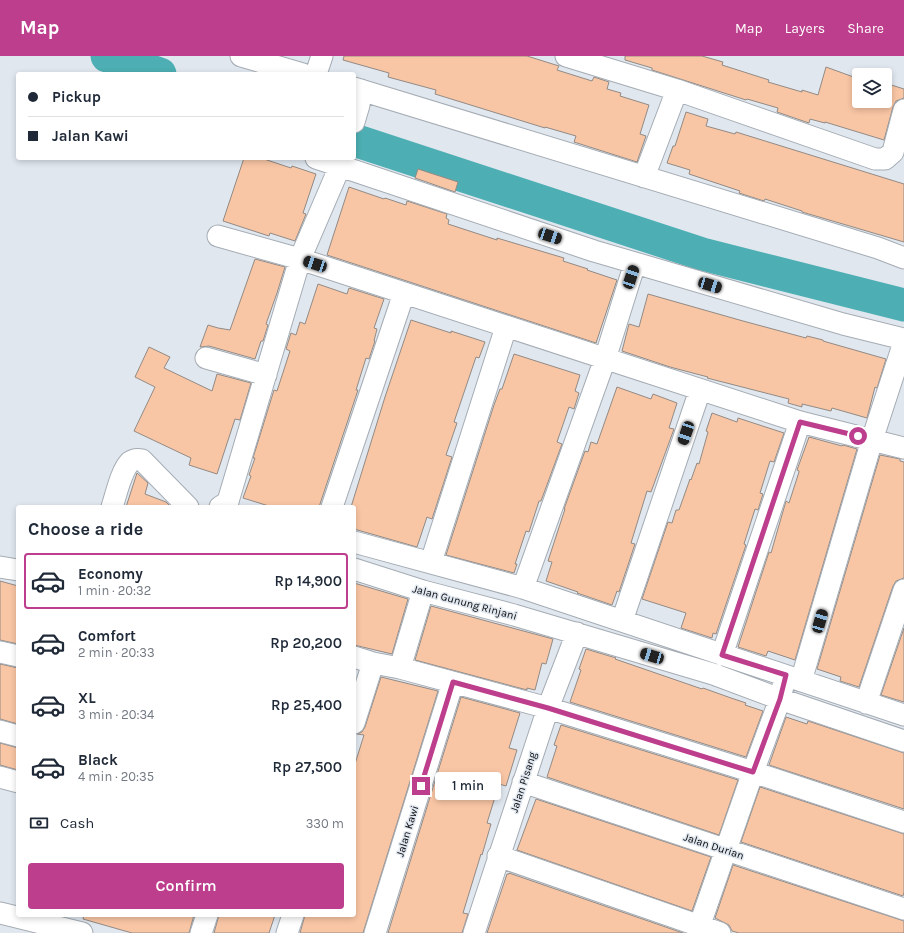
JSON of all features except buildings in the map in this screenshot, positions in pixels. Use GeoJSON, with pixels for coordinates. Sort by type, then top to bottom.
{"type":"FeatureCollection","features":[{"type":"Feature","properties":{"kind":"street"},"geometry":{"type":"LineString","coordinates":[[317,72],[322,56]]}},
{"type":"Feature","properties":{"kind":"street"},"geometry":{"type":"LineString","coordinates":[[566,56],[677,90],[875,159],[886,159],[893,152],[904,110]]}},
{"type":"Feature","properties":{"kind":"street"},"geometry":{"type":"LineString","coordinates":[[252,57],[297,72]]}},
{"type":"Feature","properties":{"kind":"street"},"geometry":{"type":"LineString","coordinates":[[644,177],[677,90]]}},
{"type":"Feature","properties":{"kind":"street"},"geometry":{"type":"LineString","coordinates":[[357,101],[644,177],[878,248],[904,258]]}},
{"type":"Feature","properties":{"kind":"street"},"geometry":{"type":"LineString","coordinates":[[328,160],[341,162],[594,251],[904,341],[794,678],[780,699],[698,929]]}},
{"type":"Feature","properties":{"kind":"street"},"geometry":{"type":"LineString","coordinates":[[231,505],[266,375],[300,260],[341,162]]}},
{"type":"Feature","properties":{"kind":"street"},"geometry":{"type":"LineString","coordinates":[[218,236],[404,293],[800,422],[904,448]]}},
{"type":"Feature","properties":{"kind":"street"},"geometry":{"type":"LineString","coordinates":[[523,588],[605,359],[636,263]]}},
{"type":"Feature","properties":{"kind":"street"},"geometry":{"type":"LineString","coordinates":[[333,505],[404,293]]}},
{"type":"Feature","properties":{"kind":"street"},"geometry":{"type":"LineString","coordinates":[[431,562],[506,327]]}},
{"type":"Feature","properties":{"kind":"street"},"geometry":{"type":"LineString","coordinates":[[206,358],[266,375]]}},
{"type":"Feature","properties":{"kind":"street"},"geometry":{"type":"LineString","coordinates":[[622,621],[700,390]]}},
{"type":"Feature","properties":{"kind":"street"},"geometry":{"type":"LineString","coordinates":[[722,655],[800,422]]}},
{"type":"Feature","properties":{"kind":"street"},"geometry":{"type":"LineString","coordinates":[[113,505],[125,470],[130,462],[136,459],[142,460],[186,505]]}},
{"type":"Feature","properties":{"kind":"street"},"geometry":{"type":"LineString","coordinates":[[356,543],[523,588],[904,715]]}},
{"type":"Feature","properties":{"kind":"street"},"geometry":{"type":"LineString","coordinates":[[0,567],[16,570]]}},
{"type":"Feature","properties":{"kind":"street","name":"Jalan Gunung Rinjani"},"geometry":{"type":"LineString","coordinates":[[356,570],[423,591],[577,633],[713,674],[780,699],[904,741]]}},
{"type":"Feature","properties":{"kind":"street"},"geometry":{"type":"LineString","coordinates":[[866,703],[904,590]]}},
{"type":"Feature","properties":{"kind":"street"},"geometry":{"type":"LineString","coordinates":[[400,668],[423,591]]}},
{"type":"Feature","properties":{"kind":"street","name":"Jalan Pisang"},"geometry":{"type":"LineString","coordinates":[[474,933],[498,856],[548,708],[577,633]]}},
{"type":"Feature","properties":{"kind":"street"},"geometry":{"type":"LineString","coordinates":[[0,652],[16,656]]}},
{"type":"Feature","properties":{"kind":"street"},"geometry":{"type":"LineString","coordinates":[[356,710],[364,660],[400,668],[548,708],[753,772],[904,822]]}},
{"type":"Feature","properties":{"kind":"street","name":"Jalan Kawi"},"geometry":{"type":"LineString","coordinates":[[374,933],[453,682]]}},
{"type":"Feature","properties":{"kind":"street"},"geometry":{"type":"LineString","coordinates":[[0,731],[16,735]]}},
{"type":"Feature","properties":{"kind":"street"},"geometry":{"type":"LineString","coordinates":[[0,777],[16,781]]}},
{"type":"Feature","properties":{"kind":"street","name":"Jalan Durian"},"geometry":{"type":"LineString","coordinates":[[524,782],[904,909]]}},
{"type":"Feature","properties":{"kind":"street"},"geometry":{"type":"LineString","coordinates":[[498,856],[698,929],[720,933]]}},
{"type":"Feature","properties":{"kind":"street"},"geometry":{"type":"LineString","coordinates":[[21,917],[82,933]]}},
{"type":"Feature","properties":{"kind":"street"},"geometry":{"type":"LineString","coordinates":[[201,933],[206,917]]}},
{"type":"Feature","properties":{"kind":"street"},"geometry":{"type":"LineString","coordinates":[[287,933],[292,917]]}},
{"type":"Feature","properties":{"kind":"waterway"},"geometry":{"type":"LineString","coordinates":[[107,56],[154,72]]}},
{"type":"Feature","properties":{"kind":"waterway"},"geometry":{"type":"LineString","coordinates":[[356,141],[702,254],[904,305]]}},
{"type":"Feature","properties":{"kind":"route"},"geometry":{"type":"LineString","coordinates":[[421,786],[453,682],[548,708],[753,772],[780,699],[786,675],[722,655],[800,422],[858,436]]}}]}
